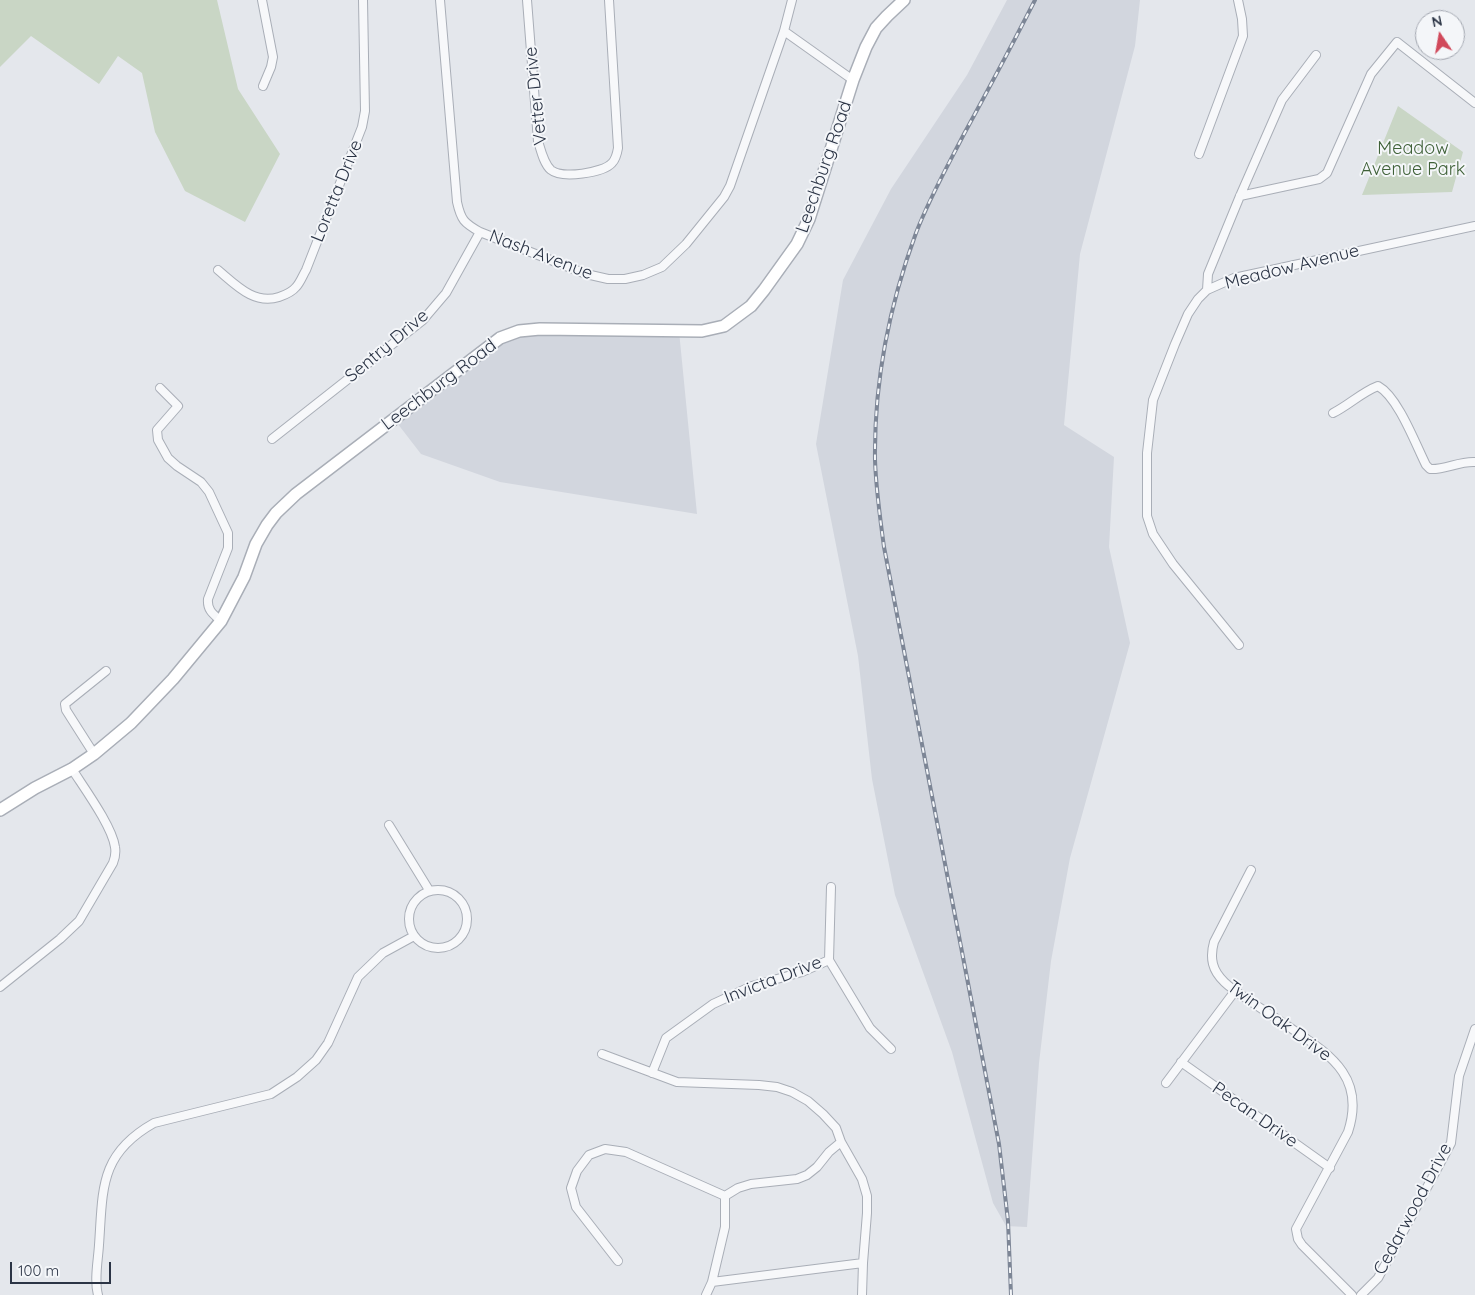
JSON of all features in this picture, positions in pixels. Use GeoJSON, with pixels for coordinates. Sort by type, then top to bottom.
{"type":"FeatureCollection","features":[{"type":"Feature","properties":{"kind":"street"},"geometry":{"type":"LineString","coordinates":[[262,0],[273,57],[263,86]]}},
{"type":"Feature","properties":{"kind":"street","name":"Loretta Drive"},"geometry":{"type":"LineString","coordinates":[[218,270],[250,296],[262,299],[274,299],[283,296],[296,287],[306,270],[362,127],[365,111],[364,0]]}},
{"type":"Feature","properties":{"kind":"street","name":"Nash Avenue"},"geometry":{"type":"LineString","coordinates":[[440,0],[457,202],[461,218],[466,224],[480,232],[586,274],[608,279],[625,279],[643,275],[662,267],[686,244],[724,198],[730,186],[784,31],[792,0]]}},
{"type":"Feature","properties":{"kind":"street","name":"Vetter Drive"},"geometry":{"type":"LineString","coordinates":[[527,0],[538,142],[542,154],[552,171],[560,174],[586,174],[604,169],[612,163],[617,155],[618,148],[609,0]]}},
{"type":"Feature","properties":{"kind":"street","name":"Leechburg Road"},"geometry":{"type":"LineString","coordinates":[[0,810],[94,754],[131,723],[168,685],[221,621],[244,577],[256,544],[276,513],[296,494],[500,338],[519,331],[540,329],[702,331],[724,326],[751,306],[797,244],[810,219],[853,80],[866,47],[876,28],[904,0]]}},
{"type":"Feature","properties":{"kind":"street"},"geometry":{"type":"LineString","coordinates":[[1199,154],[1243,36],[1238,0]]}},
{"type":"Feature","properties":{"kind":"street"},"geometry":{"type":"LineString","coordinates":[[784,31],[853,80]]}},
{"type":"Feature","properties":{"kind":"street"},"geometry":{"type":"LineString","coordinates":[[1240,196],[1323,177],[1327,173],[1371,74],[1397,42],[1475,102]]}},
{"type":"Feature","properties":{"kind":"street"},"geometry":{"type":"LineString","coordinates":[[1207,290],[1208,274],[1282,100],[1316,55]]}},
{"type":"Feature","properties":{"kind":"street","name":"Meadow Avenue"},"geometry":{"type":"LineString","coordinates":[[1239,646],[1167,556],[1153,534],[1147,516],[1147,452],[1153,400],[1188,314],[1207,290],[1234,278],[1475,226]]}},
{"type":"Feature","properties":{"kind":"street","name":"Sentry Drive"},"geometry":{"type":"LineString","coordinates":[[272,439],[423,320],[446,293],[480,232]]}},
{"type":"Feature","properties":{"kind":"street"},"geometry":{"type":"LineString","coordinates":[[1334,413],[1378,386],[1394,401],[1426,465],[1430,469],[1475,462]]}},
{"type":"Feature","properties":{"kind":"street"},"geometry":{"type":"LineString","coordinates":[[160,388],[178,406],[157,430],[158,440],[168,458],[201,482],[209,492],[228,533],[228,548],[207,606],[221,621]]}},
{"type":"Feature","properties":{"kind":"street"},"geometry":{"type":"LineString","coordinates":[[94,754],[66,710],[65,704],[106,671]]}},
{"type":"Feature","properties":{"kind":"street"},"geometry":{"type":"LineString","coordinates":[[0,987],[60,939],[79,921],[113,863],[115,846],[107,826],[72,768]]}},
{"type":"Feature","properties":{"kind":"street"},"geometry":{"type":"LineString","coordinates":[[389,825],[428,890]]}},
{"type":"Feature","properties":{"kind":"street","name":"Twin Oak Drive"},"geometry":{"type":"LineString","coordinates":[[1251,870],[1214,942],[1211,954],[1213,966],[1219,976],[1234,990],[1322,1050],[1337,1064],[1351,1088],[1353,1101],[1352,1119],[1348,1132],[1296,1229],[1298,1239],[1302,1245],[1352,1295]]}},
{"type":"Feature","properties":{"kind":"street","name":"Invicta Drive"},"geometry":{"type":"LineString","coordinates":[[652,1073],[666,1038],[713,1004],[752,986],[802,972],[829,960],[832,887]]}},
{"type":"Feature","properties":{"kind":"street"},"geometry":{"type":"LineString","coordinates":[[439,889],[454,894],[467,909],[468,918],[464,934],[450,946],[430,947],[422,944],[414,936],[409,922],[410,911],[415,900],[428,890],[439,889]]}},
{"type":"Feature","properties":{"kind":"street"},"geometry":{"type":"LineString","coordinates":[[98,1295],[97,1277],[103,1192],[108,1170],[118,1154],[140,1131],[154,1123],[271,1094],[284,1086],[316,1060],[328,1043],[358,977],[383,953],[414,936]]}},
{"type":"Feature","properties":{"kind":"street"},"geometry":{"type":"LineString","coordinates":[[829,960],[870,1028],[891,1049]]}},
{"type":"Feature","properties":{"kind":"street"},"geometry":{"type":"LineString","coordinates":[[1166,1083],[1234,990]]}},
{"type":"Feature","properties":{"kind":"street","name":"Cedarwood Drive"},"geometry":{"type":"LineString","coordinates":[[1361,1295],[1378,1278],[1451,1143],[1459,1076],[1475,1029]]}},
{"type":"Feature","properties":{"kind":"street"},"geometry":{"type":"LineString","coordinates":[[602,1054],[678,1082],[777,1087],[792,1092],[808,1101],[823,1114],[836,1128],[841,1142],[862,1179],[867,1196],[862,1263],[862,1295]]}},
{"type":"Feature","properties":{"kind":"street","name":"Pecan Drive"},"geometry":{"type":"LineString","coordinates":[[1181,1062],[1330,1168]]}},
{"type":"Feature","properties":{"kind":"street"},"geometry":{"type":"LineString","coordinates":[[725,1196],[738,1188],[751,1184],[797,1179],[807,1175],[841,1142]]}},
{"type":"Feature","properties":{"kind":"street"},"geometry":{"type":"LineString","coordinates":[[618,1261],[576,1207],[571,1188],[577,1171],[589,1155],[604,1149],[626,1152],[725,1196]]}},
{"type":"Feature","properties":{"kind":"street"},"geometry":{"type":"LineString","coordinates":[[706,1295],[712,1282],[725,1227],[725,1196]]}},
{"type":"Feature","properties":{"kind":"street"},"geometry":{"type":"LineString","coordinates":[[712,1282],[862,1263]]}},
{"type":"Feature","properties":{"kind":"shaded area"},"geometry":{"type":"Polygon","coordinates":[[[1007,0],[1140,0],[1135,46],[1080,254],[1064,425],[1114,457],[1109,547],[1130,643],[1070,858],[1051,961],[1039,1063],[1027,1227],[1006,1226],[993,1203],[952,1052],[895,895],[872,779],[858,656],[816,444],[843,280],[891,189],[967,75],[1007,0]]]}},
{"type":"Feature","properties":{"kind":"shaded area"},"geometry":{"type":"Polygon","coordinates":[[[679,331],[697,514],[500,482],[421,454],[394,419],[510,334],[679,331]]]}},
{"type":"Feature","properties":{"kind":"green space"},"geometry":{"type":"Polygon","coordinates":[[[0,0],[217,0],[238,89],[280,154],[245,222],[185,191],[155,132],[142,73],[118,56],[99,84],[31,36],[0,67],[0,0]]]}},
{"type":"Feature","properties":{"kind":"green space","name":"Meadow Avenue Park"},"geometry":{"type":"Polygon","coordinates":[[[1398,106],[1463,152],[1452,192],[1362,195],[1398,106]]]}},
{"type":"Feature","properties":{"kind":"railway"},"geometry":{"type":"LineString","coordinates":[[1011,1295],[1008,1221],[999,1144],[884,547],[876,482],[875,431],[880,374],[885,345],[898,288],[916,233],[939,183],[1035,0]]}}]}
